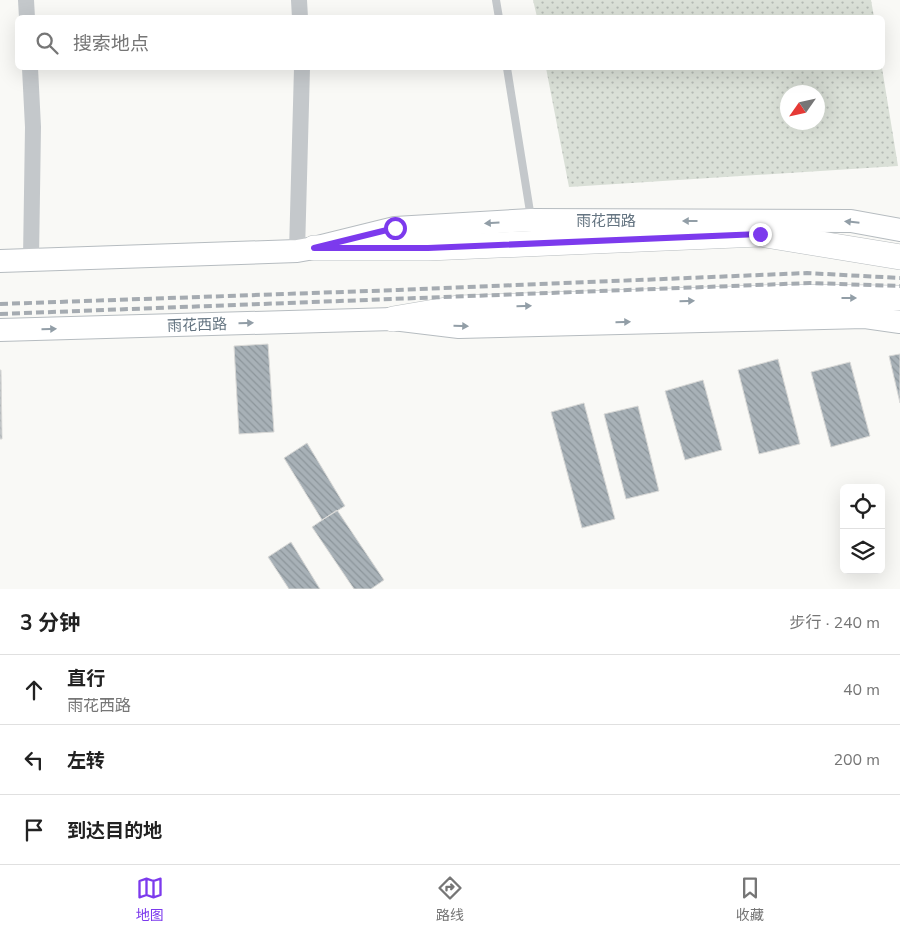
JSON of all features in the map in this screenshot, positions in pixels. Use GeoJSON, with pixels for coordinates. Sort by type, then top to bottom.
{"type":"FeatureCollection","features":[{"type":"Feature","properties":{"kind":"main road","name":"雨花西路"},"geometry":{"type":"LineString","coordinates":[[305,250],[395,228],[531,220],[851,221],[900,230]]}},
{"type":"Feature","properties":{"kind":"main road","name":"雨花西路"},"geometry":{"type":"LineString","coordinates":[[0,330],[393,319],[458,308],[787,298],[900,298]]}},
{"type":"Feature","properties":{"kind":"main road","name":"雨花西路"},"geometry":{"type":"LineString","coordinates":[[393,319],[459,327],[865,318],[900,322]]}},
{"type":"Feature","properties":{"kind":"street"},"geometry":{"type":"LineString","coordinates":[[26,0],[27,15]]}},
{"type":"Feature","properties":{"kind":"street"},"geometry":{"type":"LineString","coordinates":[[299,0],[300,15]]}},
{"type":"Feature","properties":{"kind":"street"},"geometry":{"type":"LineString","coordinates":[[30,70],[33,127],[31,259]]}},
{"type":"Feature","properties":{"kind":"street"},"geometry":{"type":"LineString","coordinates":[[302,70],[305,250]]}},
{"type":"Feature","properties":{"kind":"lane"},"geometry":{"type":"LineString","coordinates":[[496,0],[498,15]]}},
{"type":"Feature","properties":{"kind":"lane"},"geometry":{"type":"LineString","coordinates":[[507,70],[531,220]]}},
{"type":"Feature","properties":{"kind":"lane"},"geometry":{"type":"LineString","coordinates":[[0,260],[428,248],[760,234],[900,257]]}},
{"type":"Feature","properties":{"kind":"shaded area"},"geometry":{"type":"Polygon","coordinates":[[[533,0],[871,0],[874,15],[537,15],[533,0]]]}},
{"type":"Feature","properties":{"kind":"shaded area"},"geometry":{"type":"Polygon","coordinates":[[[546,70],[882,70],[898,166],[569,187],[546,70]]]}},
{"type":"Feature","properties":{"kind":"building"},"geometry":{"type":"Polygon","coordinates":[[[268,344],[274,432],[239,434],[234,346],[268,344]]]}},
{"type":"Feature","properties":{"kind":"building"},"geometry":{"type":"Polygon","coordinates":[[[900,354],[900,403],[889,356],[900,354]]]}},
{"type":"Feature","properties":{"kind":"building"},"geometry":{"type":"Polygon","coordinates":[[[778,359],[800,444],[759,454],[738,370],[778,359]]]}},
{"type":"Feature","properties":{"kind":"building"},"geometry":{"type":"Polygon","coordinates":[[[850,362],[870,436],[831,447],[811,372],[850,362]]]}},
{"type":"Feature","properties":{"kind":"building"},"geometry":{"type":"Polygon","coordinates":[[[1,370],[2,439],[0,439],[1,370]]]}},
{"type":"Feature","properties":{"kind":"building"},"geometry":{"type":"Polygon","coordinates":[[[703,380],[722,450],[685,460],[665,391],[703,380]]]}},
{"type":"Feature","properties":{"kind":"building"},"geometry":{"type":"Polygon","coordinates":[[[584,403],[615,519],[582,528],[551,412],[584,403]]]}},
{"type":"Feature","properties":{"kind":"building"},"geometry":{"type":"Polygon","coordinates":[[[638,406],[659,491],[626,499],[604,414],[638,406]]]}},
{"type":"Feature","properties":{"kind":"building"},"geometry":{"type":"Polygon","coordinates":[[[307,443],[345,506],[322,520],[284,458],[307,443]]]}},
{"type":"Feature","properties":{"kind":"building"},"geometry":{"type":"Polygon","coordinates":[[[337,510],[384,580],[371,589],[354,589],[312,527],[337,510]]]}},
{"type":"Feature","properties":{"kind":"building"},"geometry":{"type":"Polygon","coordinates":[[[291,542],[320,589],[289,589],[268,557],[291,542]]]}},
{"type":"Feature","properties":{"kind":"railway"},"geometry":{"type":"LineString","coordinates":[[0,304],[807,273],[900,278]]}},
{"type":"Feature","properties":{"kind":"railway"},"geometry":{"type":"LineString","coordinates":[[0,314],[810,283],[900,286]]}},
{"type":"Feature","properties":{"kind":"route"},"geometry":{"type":"LineString","coordinates":[[395,228],[314,248],[428,248],[760,234]]}}]}
